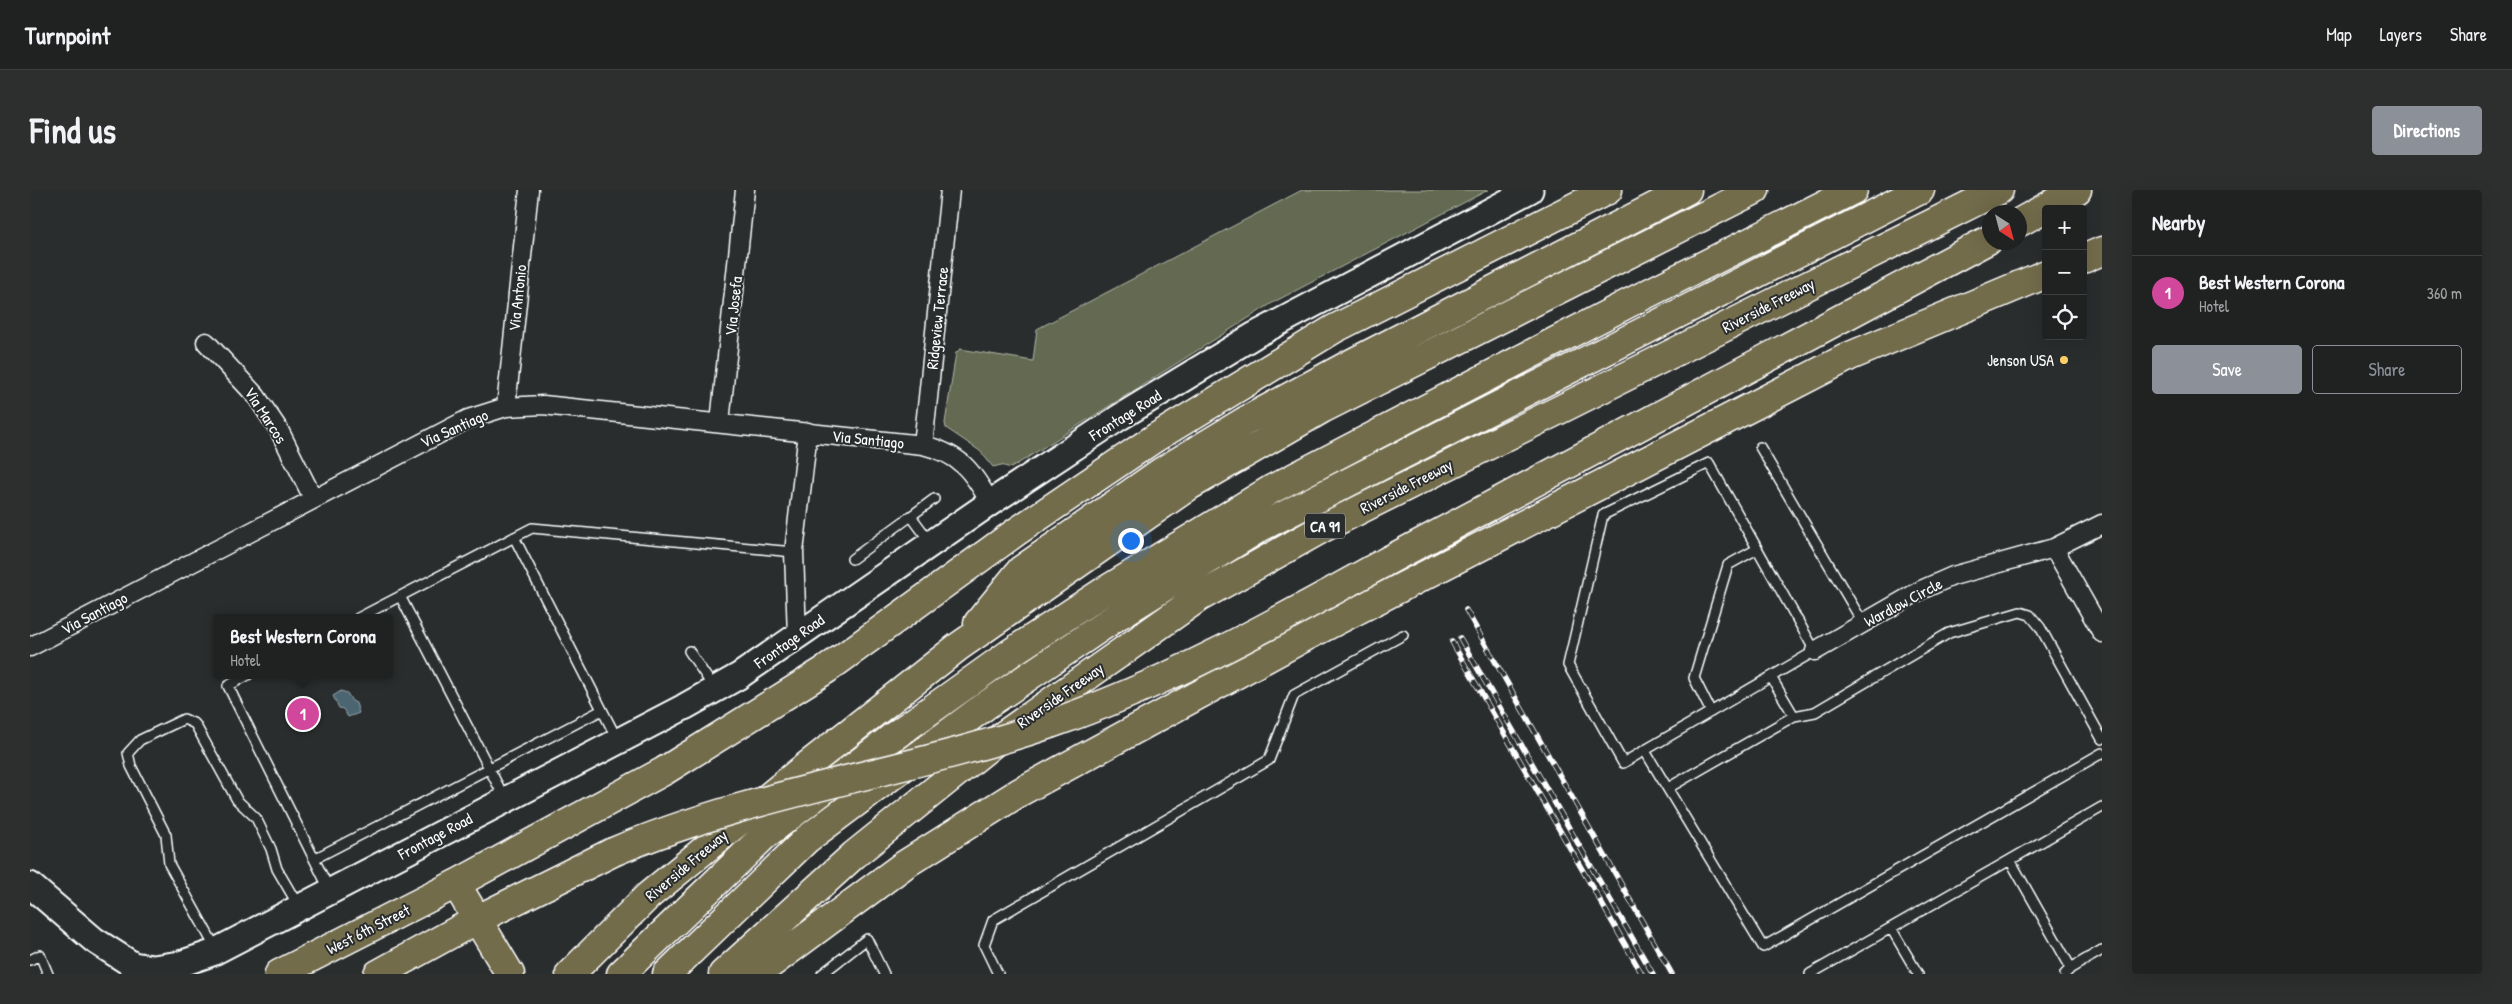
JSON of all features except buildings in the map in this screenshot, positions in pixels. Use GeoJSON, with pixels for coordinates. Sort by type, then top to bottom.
{"type":"FeatureCollection","features":[{"type":"Feature","properties":{"kind":"main road","name":"Frontage Road"},"geometry":{"type":"LineString","coordinates":[[30,885],[131,970],[180,964],[217,950],[715,690],[1120,417],[1255,335],[1530,190]]}},
{"type":"Feature","properties":{"kind":"main road","name":"West 6th Street"},"geometry":{"type":"LineString","coordinates":[[280,974],[456,884],[664,771],[827,669],[1016,532],[1155,438],[1334,329],[1608,190]]}},
{"type":"Feature","properties":{"kind":"main road"},"geometry":{"type":"LineString","coordinates":[[958,647],[1021,570],[1161,472],[1245,421],[1352,363],[1687,190]]}},
{"type":"Feature","properties":{"kind":"main road","name":"Riverside Freeway"},"geometry":{"type":"LineString","coordinates":[[570,974],[648,896],[799,772],[958,647],[1189,486],[1322,409],[1754,190]]}},
{"type":"Feature","properties":{"kind":"main road"},"geometry":{"type":"LineString","coordinates":[[621,974],[765,835],[890,739],[1010,654],[1103,592],[1196,533],[1272,490],[1627,304],[1853,190]]}},
{"type":"Feature","properties":{"kind":"main road"},"geometry":{"type":"LineString","coordinates":[[666,974],[807,839],[986,706],[1119,615],[1259,528],[1920,190]]}},
{"type":"Feature","properties":{"kind":"main road","name":"Riverside Freeway"},"geometry":{"type":"LineString","coordinates":[[723,974],[854,855],[1001,737],[1198,598],[1323,528],[1999,190]]}},
{"type":"Feature","properties":{"kind":"main road"},"geometry":{"type":"LineString","coordinates":[[2027,218],[2077,190]]}},
{"type":"Feature","properties":{"kind":"main road"},"geometry":{"type":"LineString","coordinates":[[378,974],[478,919],[613,852],[657,833],[717,813],[979,746],[1080,713],[1199,662],[1982,243]]}},
{"type":"Feature","properties":{"kind":"main road"},"geometry":{"type":"LineString","coordinates":[[2087,257],[2102,251]]}},
{"type":"Feature","properties":{"kind":"main road"},"geometry":{"type":"LineString","coordinates":[[757,974],[904,865],[1020,792],[1148,722],[1305,637],[1850,356],[2042,276]]}},
{"type":"Feature","properties":{"kind":"main road"},"geometry":{"type":"LineString","coordinates":[[456,884],[510,974]]}},
{"type":"Feature","properties":{"kind":"street","name":"Via Antonio"},"geometry":{"type":"LineString","coordinates":[[506,407],[529,190]]}},
{"type":"Feature","properties":{"kind":"street","name":"Via Josefa"},"geometry":{"type":"LineString","coordinates":[[720,422],[746,190]]}},
{"type":"Feature","properties":{"kind":"street","name":"Ridgeview Terrace"},"geometry":{"type":"LineString","coordinates":[[924,445],[950,190]]}},
{"type":"Feature","properties":{"kind":"street","name":"Via Marcos"},"geometry":{"type":"LineString","coordinates":[[206,342],[256,396],[279,430],[313,498]]}},
{"type":"Feature","properties":{"kind":"street","name":"Via Santiago"},"geometry":{"type":"LineString","coordinates":[[30,647],[468,419],[506,407],[543,405],[720,422],[924,445],[941,450],[966,466],[975,477],[990,503]]}},
{"type":"Feature","properties":{"kind":"street"},"geometry":{"type":"LineString","coordinates":[[797,636],[794,552],[808,432]]}},
{"type":"Feature","properties":{"kind":"street","name":"Wardlow Circle"},"geometry":{"type":"LineString","coordinates":[[1815,651],[1922,590],[1953,576],[2054,548],[2102,524]]}},
{"type":"Feature","properties":{"kind":"street"},"geometry":{"type":"LineString","coordinates":[[2054,548],[2102,633]]}},
{"type":"Feature","properties":{"kind":"lane"},"geometry":{"type":"LineString","coordinates":[[1760,447],[1863,623]]}},
{"type":"Feature","properties":{"kind":"lane"},"geometry":{"type":"LineString","coordinates":[[1709,463],[1815,651],[1623,763],[1568,665],[1603,515],[1709,463]]}},
{"type":"Feature","properties":{"kind":"lane"},"geometry":{"type":"LineString","coordinates":[[852,559],[934,499]]}},
{"type":"Feature","properties":{"kind":"lane"},"geometry":{"type":"LineString","coordinates":[[911,516],[931,543]]}},
{"type":"Feature","properties":{"kind":"lane"},"geometry":{"type":"LineString","coordinates":[[366,614],[532,528],[794,552]]}},
{"type":"Feature","properties":{"kind":"lane"},"geometry":{"type":"LineString","coordinates":[[514,537],[618,741]]}},
{"type":"Feature","properties":{"kind":"lane"},"geometry":{"type":"LineString","coordinates":[[1710,712],[1694,678],[1728,565],[1758,549]]}},
{"type":"Feature","properties":{"kind":"lane"},"geometry":{"type":"LineString","coordinates":[[400,596],[505,800]]}},
{"type":"Feature","properties":{"kind":"lane"},"geometry":{"type":"LineString","coordinates":[[1668,788],[1794,716],[1814,712],[1949,633],[2020,612],[2030,615],[2040,626],[2102,739]]}},
{"type":"Feature","properties":{"kind":"lane"},"geometry":{"type":"LineString","coordinates":[[998,974],[984,945],[993,920],[1268,760],[1294,695],[1403,635]]}},
{"type":"Feature","properties":{"kind":"lane"},"geometry":{"type":"LineString","coordinates":[[690,651],[715,690]]}},
{"type":"Feature","properties":{"kind":"lane"},"geometry":{"type":"LineString","coordinates":[[1771,677],[1794,716]]}},
{"type":"Feature","properties":{"kind":"lane"},"geometry":{"type":"LineString","coordinates":[[241,679],[228,686],[330,891]]}},
{"type":"Feature","properties":{"kind":"lane"},"geometry":{"type":"LineString","coordinates":[[314,859],[490,770],[602,710]]}},
{"type":"Feature","properties":{"kind":"lane"},"geometry":{"type":"LineString","coordinates":[[217,950],[169,864],[166,835],[131,766],[128,754],[140,740],[184,719],[195,724],[237,800],[256,818],[271,848],[277,869],[300,907]]}},
{"type":"Feature","properties":{"kind":"lane"},"geometry":{"type":"LineString","coordinates":[[1644,750],[1763,947],[2102,754]]}},
{"type":"Feature","properties":{"kind":"lane"},"geometry":{"type":"LineString","coordinates":[[1810,974],[2102,807]]}},
{"type":"Feature","properties":{"kind":"lane"},"geometry":{"type":"LineString","coordinates":[[2010,860],[2068,971],[2102,950]]}},
{"type":"Feature","properties":{"kind":"lane"},"geometry":{"type":"LineString","coordinates":[[1891,928],[1918,974]]}},
{"type":"Feature","properties":{"kind":"lane"},"geometry":{"type":"LineString","coordinates":[[822,974],[866,939],[884,974]]}},
{"type":"Feature","properties":{"kind":"lane"},"geometry":{"type":"LineString","coordinates":[[30,960],[40,955],[48,974]]}},
{"type":"Feature","properties":{"kind":"green space"},"geometry":{"type":"Polygon","coordinates":[[[1302,190],[1488,190],[1274,302],[1011,468],[1001,465],[993,467],[980,451],[946,428],[945,423],[956,353],[960,349],[1033,361],[1037,329],[1302,190]]]}},
{"type":"Feature","properties":{"kind":"water"},"geometry":{"type":"Polygon","coordinates":[[[341,691],[347,693],[352,701],[356,703],[359,713],[348,717],[343,709],[339,708],[333,696],[341,691]]]}},
{"type":"Feature","properties":{"kind":"railway"},"geometry":{"type":"LineString","coordinates":[[1466,610],[1672,974]]}},
{"type":"Feature","properties":{"kind":"railway"},"geometry":{"type":"LineString","coordinates":[[1460,638],[1653,974]]}},
{"type":"Feature","properties":{"kind":"railway"},"geometry":{"type":"LineString","coordinates":[[1452,642],[1642,974]]}},
{"type":"Feature","properties":{"kind":"place","name":"Jenson USA"},"geometry":{"type":"Point","coordinates":[2064,360]}},
{"type":"Feature","properties":{"kind":"place","name":"Best Western Corona"},"geometry":{"type":"Point","coordinates":[303,714]}}]}
